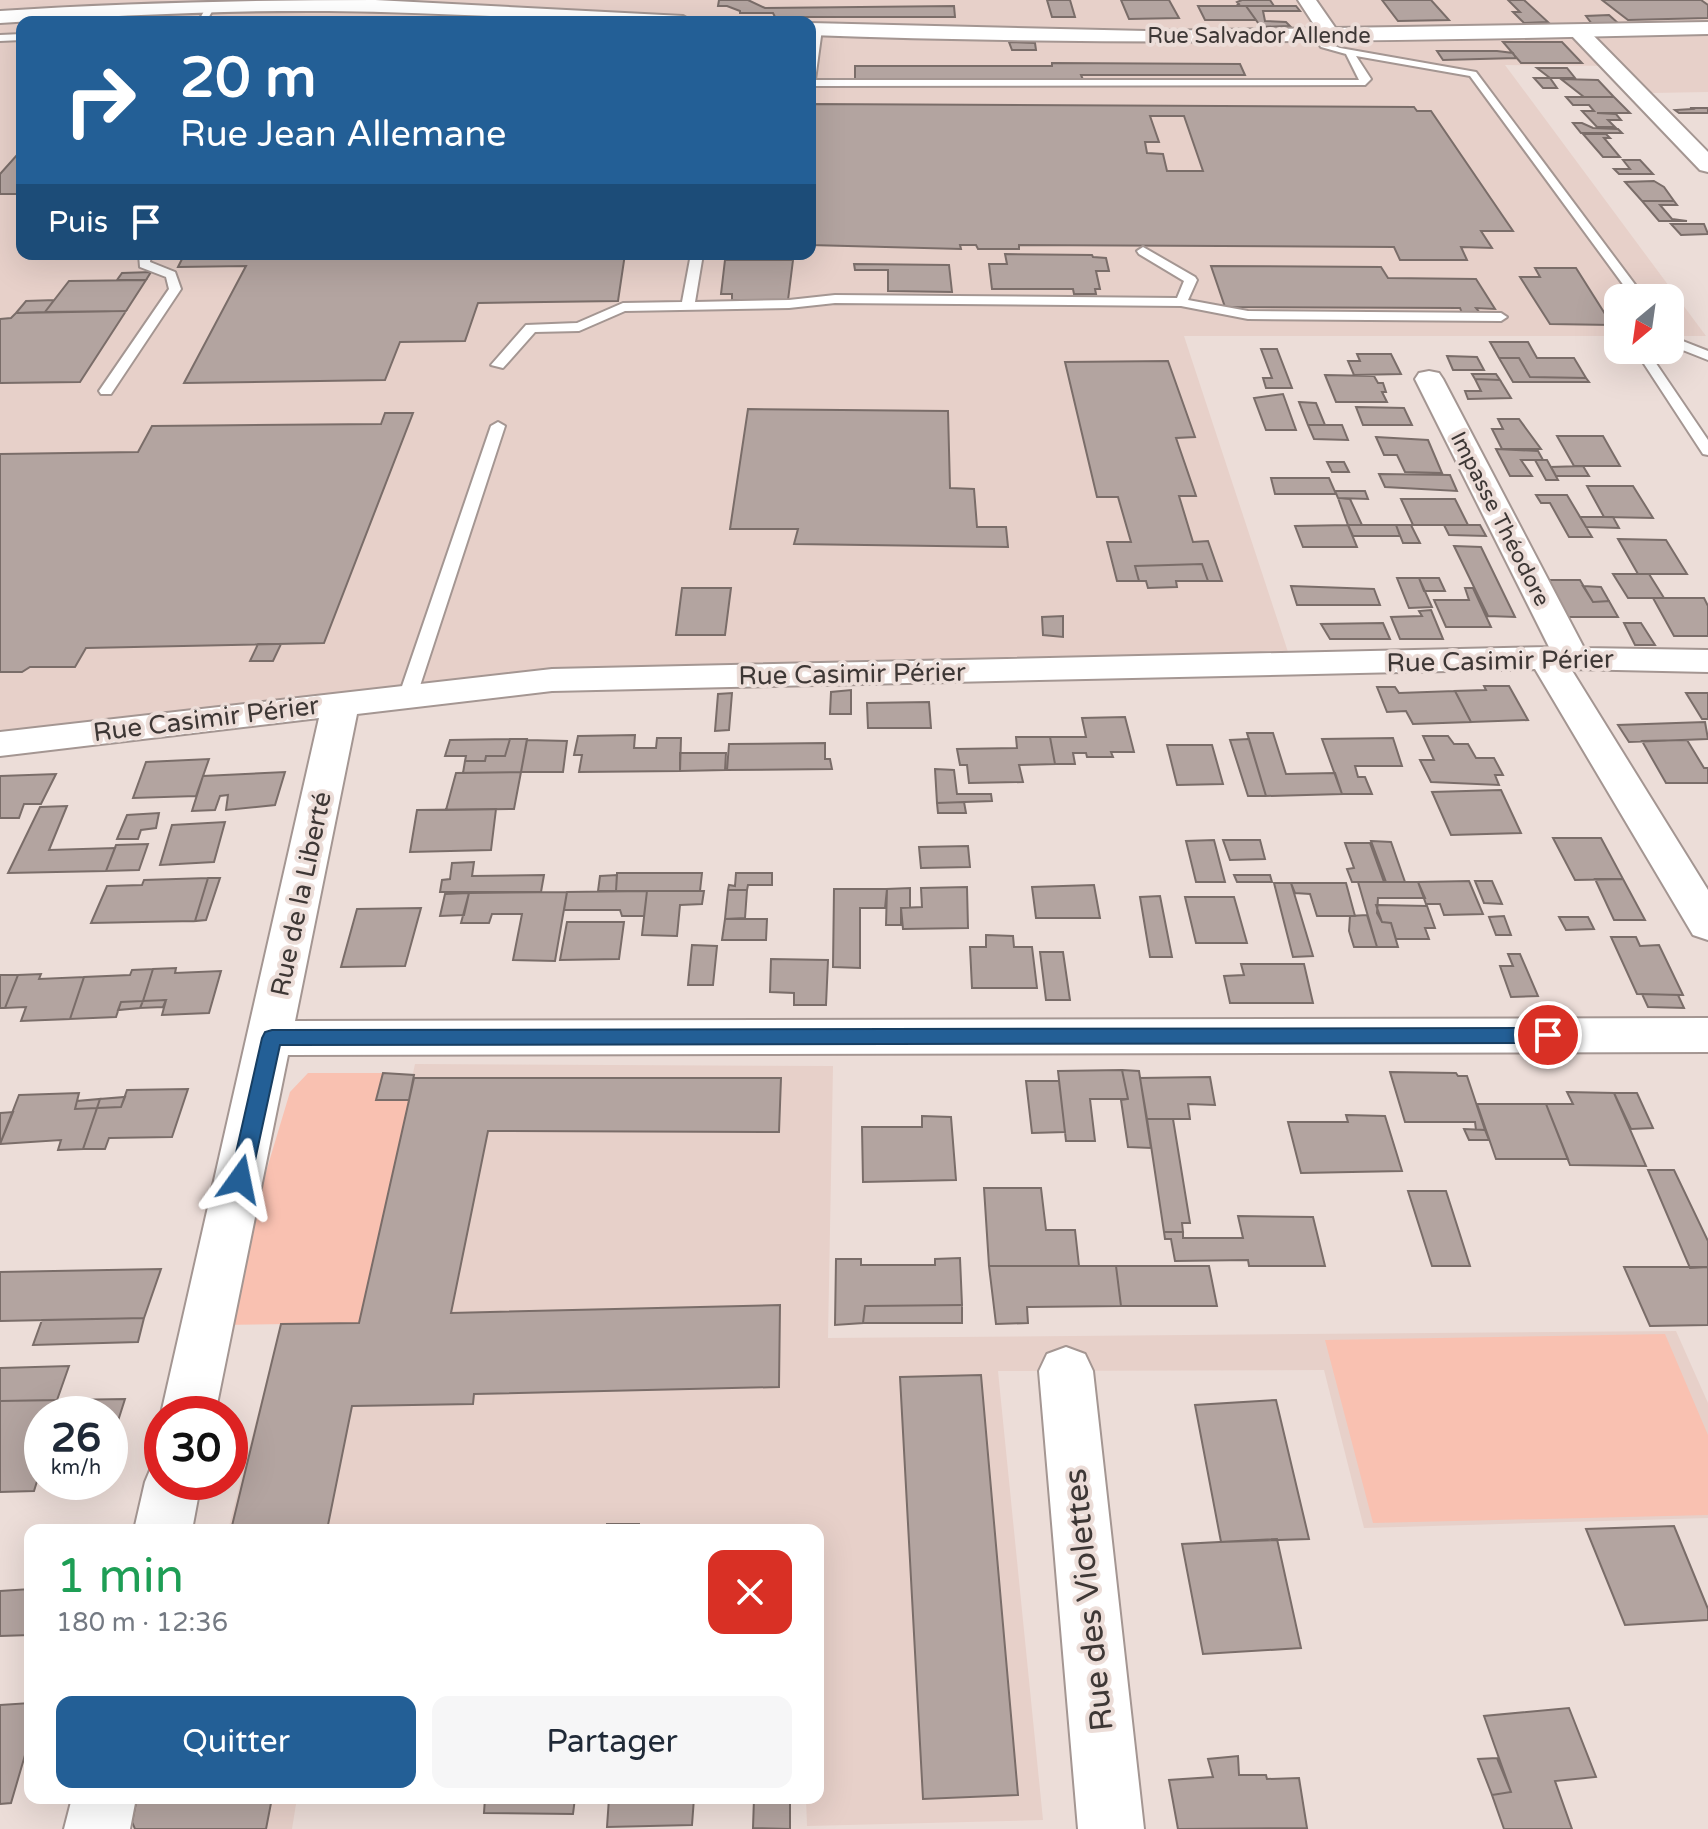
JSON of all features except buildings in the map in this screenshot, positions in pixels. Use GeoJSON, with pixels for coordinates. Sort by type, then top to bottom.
{"type":"FeatureCollection","features":[{"type":"Feature","properties":{"kind":"street"},"geometry":{"type":"LineString","coordinates":[[1307,0],[1325,36]]}},
{"type":"Feature","properties":{"kind":"street"},"geometry":{"type":"LineString","coordinates":[[69,16],[447,8],[582,16]]}},
{"type":"Feature","properties":{"kind":"street","name":"Rue Salvador Allende"},"geometry":{"type":"LineString","coordinates":[[816,29],[1067,36],[1325,36],[1708,28]]}},
{"type":"Feature","properties":{"kind":"street"},"geometry":{"type":"LineString","coordinates":[[1578,31],[1708,165]]}},
{"type":"Feature","properties":{"kind":"street","name":"Impasse Théodore"},"geometry":{"type":"LineString","coordinates":[[1429,379],[1559,658],[1708,925]]}},
{"type":"Feature","properties":{"kind":"street","name":"Rue Casimir Périer"},"geometry":{"type":"LineString","coordinates":[[0,744],[552,680],[1559,658],[1708,661]]}},
{"type":"Feature","properties":{"kind":"street","name":"Rue de la Liberté"},"geometry":{"type":"LineString","coordinates":[[192,1396],[272,1038],[341,703]]}},
{"type":"Feature","properties":{"kind":"street"},"geometry":{"type":"LineString","coordinates":[[272,1038],[1708,1035]]}},
{"type":"Feature","properties":{"kind":"street","name":"Rue des Violettes"},"geometry":{"type":"LineString","coordinates":[[1066,1371],[1111,1829]]}},
{"type":"Feature","properties":{"kind":"street"},"geometry":{"type":"LineString","coordinates":[[164,1524],[169,1500]]}},
{"type":"Feature","properties":{"kind":"street"},"geometry":{"type":"LineString","coordinates":[[97,1829],[103,1804]]}},
{"type":"Feature","properties":{"kind":"lane"},"geometry":{"type":"LineString","coordinates":[[1325,36],[1324,45],[1349,52],[1473,74],[1629,284]]}},
{"type":"Feature","properties":{"kind":"lane"},"geometry":{"type":"LineString","coordinates":[[816,83],[1362,83],[1366,79],[1349,52]]}},
{"type":"Feature","properties":{"kind":"lane"},"geometry":{"type":"LineString","coordinates":[[1143,251],[1191,280],[1181,302]]}},
{"type":"Feature","properties":{"kind":"lane"},"geometry":{"type":"LineString","coordinates":[[106,391],[175,289],[171,275],[144,264],[144,260]]}},
{"type":"Feature","properties":{"kind":"lane"},"geometry":{"type":"LineString","coordinates":[[688,305],[696,260]]}},
{"type":"Feature","properties":{"kind":"lane"},"geometry":{"type":"LineString","coordinates":[[498,365],[531,328],[579,327],[623,307],[789,304],[835,299],[1181,302],[1248,315],[1501,317]]}},
{"type":"Feature","properties":{"kind":"lane"},"geometry":{"type":"LineString","coordinates":[[1684,346],[1708,356]]}},
{"type":"Feature","properties":{"kind":"lane"},"geometry":{"type":"LineString","coordinates":[[1650,364],[1708,451]]}},
{"type":"Feature","properties":{"kind":"lane"},"geometry":{"type":"LineString","coordinates":[[408,695],[498,426]]}},
{"type":"Feature","properties":{"kind":"shaded area"},"geometry":{"type":"Polygon","coordinates":[[[0,0],[1708,0],[1708,92],[1651,93],[1624,66],[1505,65],[1667,284],[1604,284],[1604,336],[1184,336],[1292,664],[552,680],[0,741],[0,0]]]}},
{"type":"Feature","properties":{"kind":"shaded area"},"geometry":{"type":"Polygon","coordinates":[[[1684,306],[1706,336],[1684,336],[1684,306]]]}},
{"type":"Feature","properties":{"kind":"shaded area"},"geometry":{"type":"Polygon","coordinates":[[[415,1064],[833,1066],[828,1338],[1676,1331],[1708,1403],[1708,1518],[1364,1528],[1324,1370],[998,1371],[1043,1820],[807,1826],[806,1804],[824,1804],[824,1524],[230,1524],[236,1500],[248,1500],[248,1452],[281,1324],[359,1323],[415,1064]]]}},
{"type":"Feature","properties":{"kind":"shaded area"},"geometry":{"type":"Polygon","coordinates":[[[308,1073],[383,1073],[377,1100],[409,1100],[359,1323],[220,1325],[290,1092],[308,1073]]]}},
{"type":"Feature","properties":{"kind":"shaded area"},"geometry":{"type":"Polygon","coordinates":[[[1665,1334],[1708,1435],[1708,1515],[1373,1523],[1325,1340],[1665,1334]]]}},
{"type":"Feature","properties":{"kind":"shaded area"},"geometry":{"type":"Polygon","coordinates":[[[157,1804],[296,1804],[292,1829],[151,1829],[157,1804]]]}},
{"type":"Feature","properties":{"kind":"route"},"geometry":{"type":"LineString","coordinates":[[240,1179],[272,1038],[1548,1035]]}}]}
